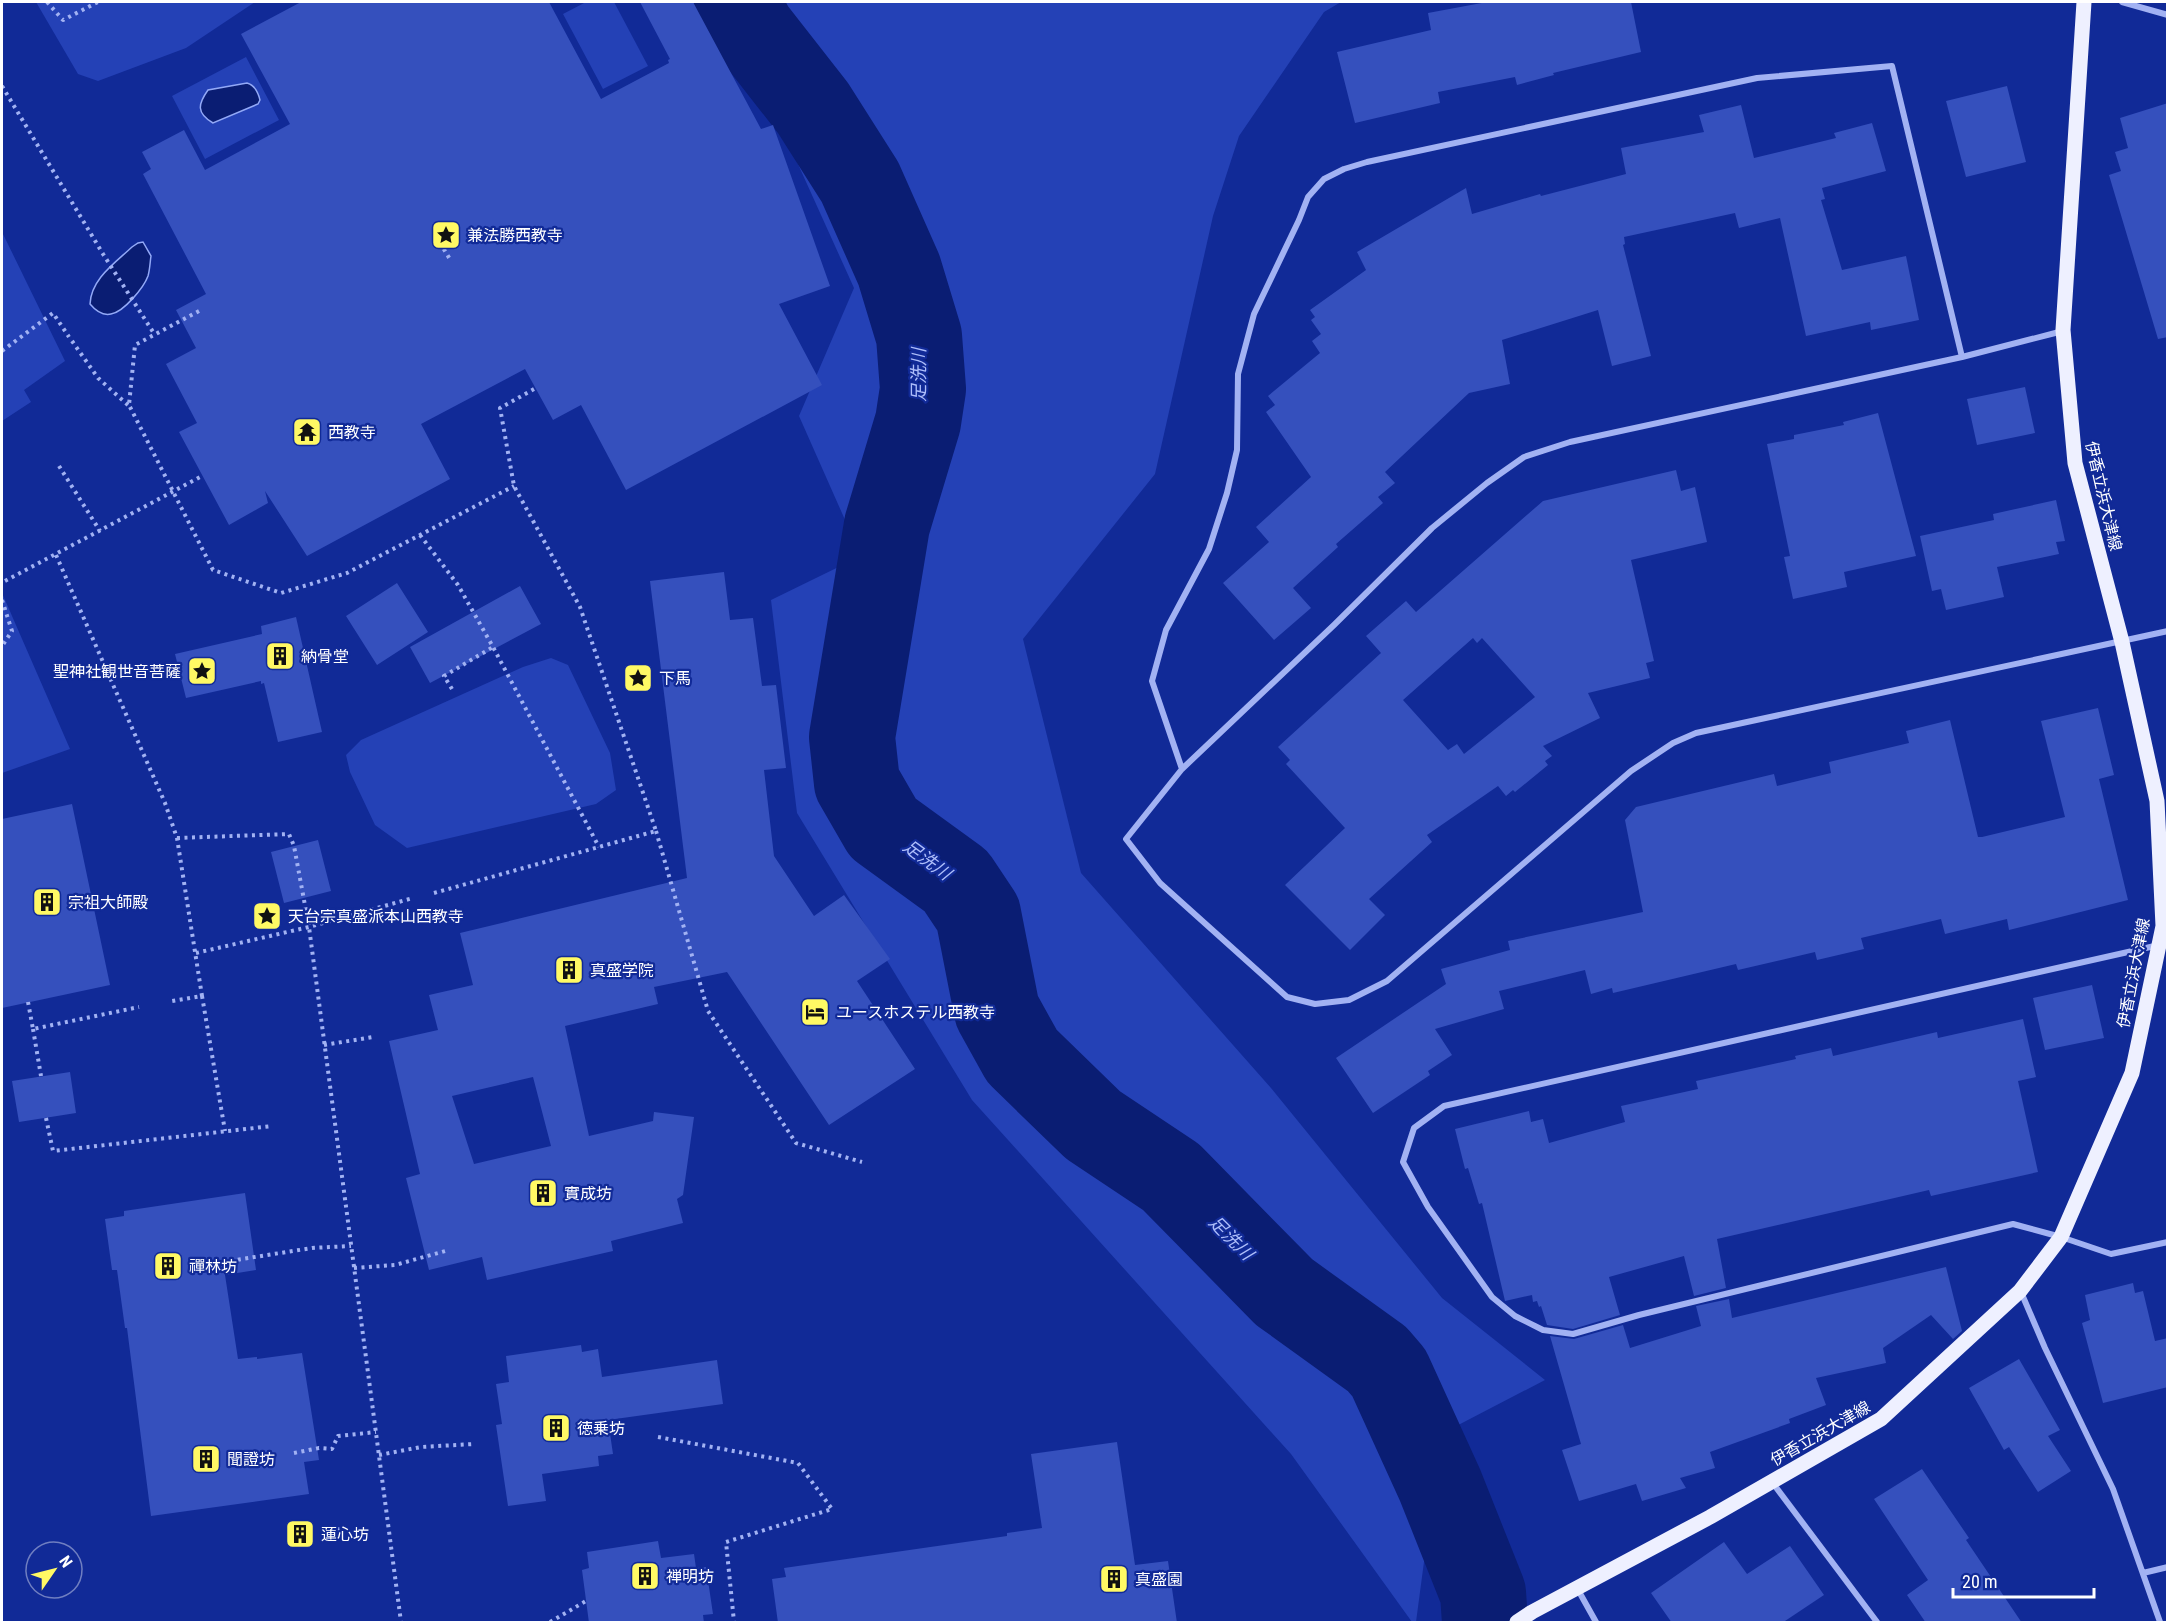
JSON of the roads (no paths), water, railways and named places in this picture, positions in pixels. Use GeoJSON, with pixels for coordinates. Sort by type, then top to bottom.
{"type":"FeatureCollection","features":[{"type":"Feature","properties":{"kind":"main road","name":"伊香立浜大津線"},"geometry":{"type":"LineString","coordinates":[[1518,1621],[1710,1517],[1881,1419],[2020,1291],[2061,1237],[2132,1073],[2163,944],[2163,926],[2157,801],[2122,642],[2075,463],[2063,330],[2084,2]]}},
{"type":"Feature","properties":{"kind":"street"},"geometry":{"type":"LineString","coordinates":[[2122,2],[2168,15]]}},
{"type":"Feature","properties":{"kind":"street"},"geometry":{"type":"LineString","coordinates":[[1182,769],[1152,681],[1166,630],[1209,549],[1227,493],[1237,450],[1238,374],[1254,314],[1308,197],[1324,179],[1344,169],[1367,162],[1758,78],[1892,66],[1962,357]]}},
{"type":"Feature","properties":{"kind":"street"},"geometry":{"type":"LineString","coordinates":[[2063,330],[1962,357],[1570,442],[1524,457],[1487,483],[1432,528],[1334,625],[1182,769],[1126,839],[1160,883],[1287,997],[1315,1004],[1348,1000],[1387,981],[1631,771],[1673,743],[1696,733],[2168,631]]}},
{"type":"Feature","properties":{"kind":"street"},"geometry":{"type":"LineString","coordinates":[[2163,944],[1444,1107],[1414,1128],[1403,1162],[1428,1207],[1492,1297],[1515,1316],[1542,1330],[1573,1334],[1639,1315],[2013,1224],[2110,1254],[2168,1242]]}},
{"type":"Feature","properties":{"kind":"street"},"geometry":{"type":"LineString","coordinates":[[2020,1291],[2112,1489],[2160,1623]]}},
{"type":"Feature","properties":{"kind":"street"},"geometry":{"type":"LineString","coordinates":[[1772,1481],[1877,1623]]}},
{"type":"Feature","properties":{"kind":"street"},"geometry":{"type":"LineString","coordinates":[[2143,1573],[2168,1567]]}},
{"type":"Feature","properties":{"kind":"street"},"geometry":{"type":"LineString","coordinates":[[1576,1588],[1596,1623]]}},
{"type":"Feature","properties":{"kind":"waterway","name":"足洗川"},"geometry":{"type":"LineString","coordinates":[[737,2],[752,30],[813,108],[860,182],[899,270],[919,336],[923,389],[918,422],[887,525],[852,737],[857,783],[883,828],[956,881],[978,914],[997,1011],[1022,1056],[1093,1125],[1171,1177],[1284,1292],[1377,1359],[1389,1373],[1440,1485],[1483,1593],[1485,1622]]}},
{"type":"Feature","properties":{"kind":"place","name":"兼法勝西教寺"},"geometry":{"type":"Point","coordinates":[446,235]}},
{"type":"Feature","properties":{"kind":"place","name":"西教寺"},"geometry":{"type":"Point","coordinates":[307,432]}},
{"type":"Feature","properties":{"kind":"place","name":"納骨堂"},"geometry":{"type":"Point","coordinates":[280,656]}},
{"type":"Feature","properties":{"kind":"place","name":"聖神社観世音菩薩"},"geometry":{"type":"Point","coordinates":[202,671]}},
{"type":"Feature","properties":{"kind":"place","name":"下馬"},"geometry":{"type":"Point","coordinates":[638,678]}},
{"type":"Feature","properties":{"kind":"place","name":"宗祖大師殿"},"geometry":{"type":"Point","coordinates":[47,902]}},
{"type":"Feature","properties":{"kind":"place","name":"天台宗真盛派本山西教寺"},"geometry":{"type":"Point","coordinates":[267,916]}},
{"type":"Feature","properties":{"kind":"place","name":"真盛学院"},"geometry":{"type":"Point","coordinates":[569,970]}},
{"type":"Feature","properties":{"kind":"place","name":"ユースホステル西教寺"},"geometry":{"type":"Point","coordinates":[815,1012]}},
{"type":"Feature","properties":{"kind":"place","name":"實成坊"},"geometry":{"type":"Point","coordinates":[543,1193]}},
{"type":"Feature","properties":{"kind":"place","name":"禪林坊"},"geometry":{"type":"Point","coordinates":[168,1266]}},
{"type":"Feature","properties":{"kind":"place","name":"徳乗坊"},"geometry":{"type":"Point","coordinates":[556,1428]}},
{"type":"Feature","properties":{"kind":"place","name":"聞證坊"},"geometry":{"type":"Point","coordinates":[206,1459]}},
{"type":"Feature","properties":{"kind":"place","name":"蓮心坊"},"geometry":{"type":"Point","coordinates":[300,1534]}},
{"type":"Feature","properties":{"kind":"place","name":"禅明坊"},"geometry":{"type":"Point","coordinates":[645,1576]}},
{"type":"Feature","properties":{"kind":"place","name":"真盛園"},"geometry":{"type":"Point","coordinates":[1114,1579]}}]}
